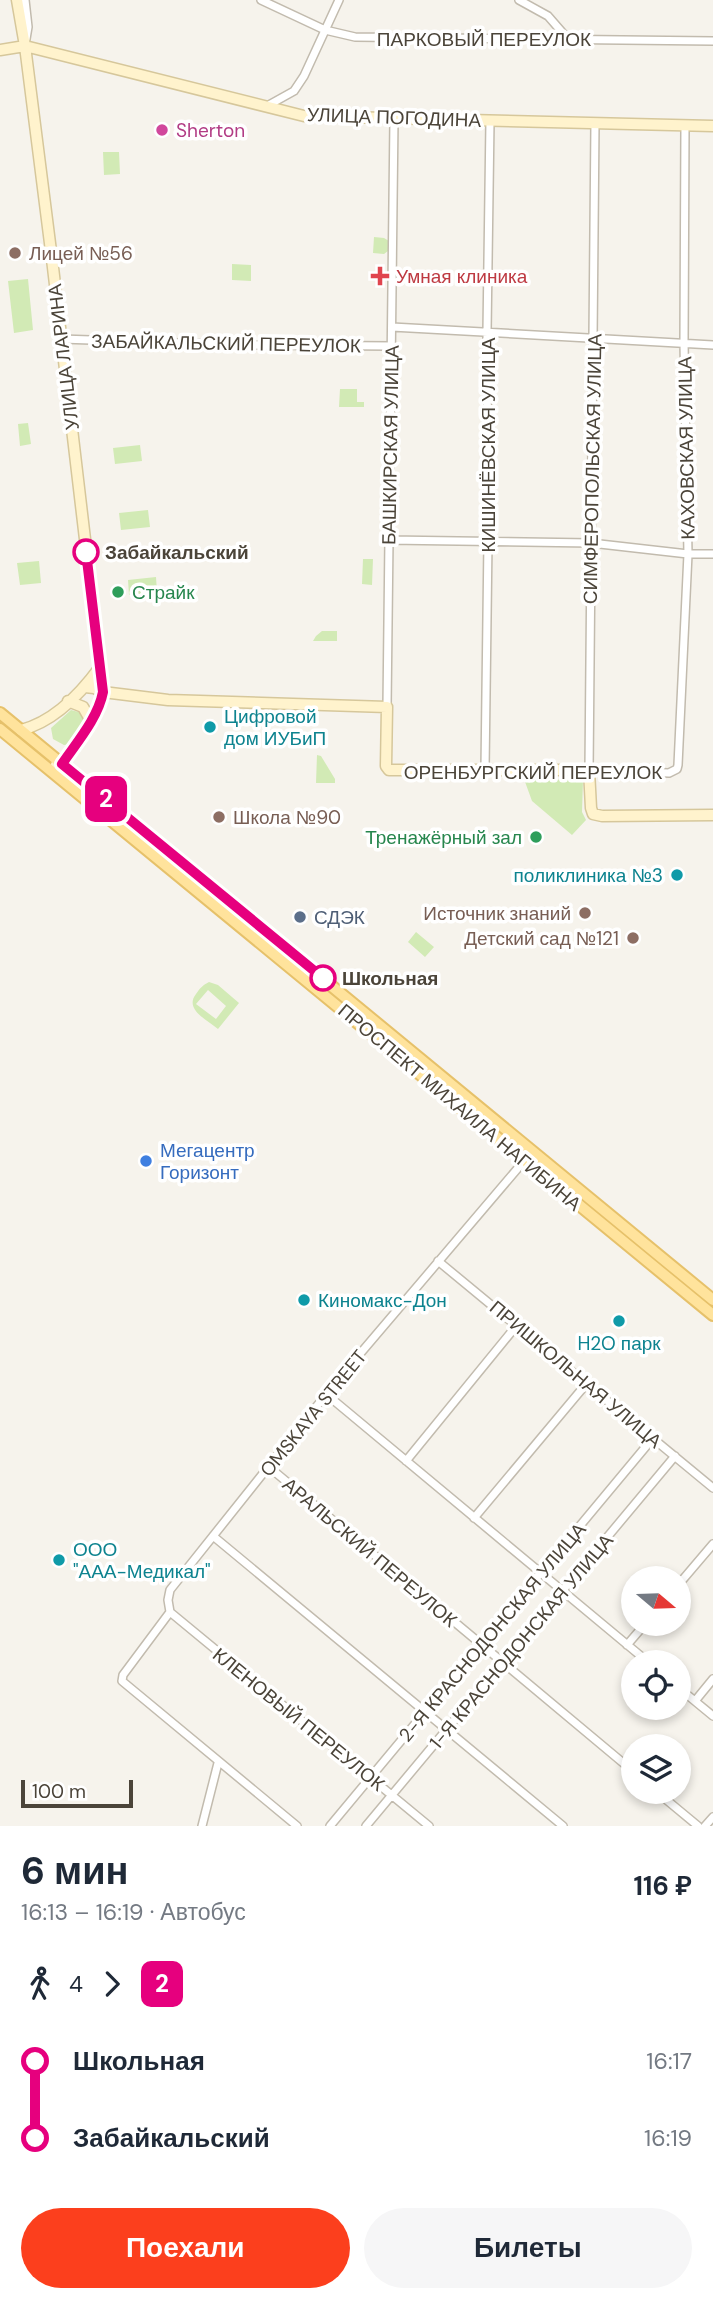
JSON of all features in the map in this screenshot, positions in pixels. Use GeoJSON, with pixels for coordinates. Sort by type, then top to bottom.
{"type":"FeatureCollection","features":[{"type":"Feature","properties":{"kind":"main road","name":"ПРОСПЕКТ МИХАИЛА НАГИБИНА"},"geometry":{"type":"LineString","coordinates":[[0,713],[713,1300]]}},
{"type":"Feature","properties":{"kind":"main road","name":"ПРОСПЕКТ МИХАИЛА НАГИБИНА"},"geometry":{"type":"LineString","coordinates":[[0,729],[713,1315]]}},
{"type":"Feature","properties":{"kind":"street","name":"УЛИЦА ЛАРИНА"},"geometry":{"type":"LineString","coordinates":[[17,0],[25,47],[103,692]]}},
{"type":"Feature","properties":{"kind":"street","name":"УЛИЦА ЛАРИНА"},"geometry":{"type":"LineString","coordinates":[[25,0],[28,27],[25,47]]}},
{"type":"Feature","properties":{"kind":"street","name":"ПАРКОВЫЙ ПЕРЕУЛОК"},"geometry":{"type":"LineString","coordinates":[[261,0],[325,30],[367,38],[713,41]]}},
{"type":"Feature","properties":{"kind":"street"},"geometry":{"type":"LineString","coordinates":[[267,106],[294,91],[304,76],[339,0]]}},
{"type":"Feature","properties":{"kind":"street"},"geometry":{"type":"LineString","coordinates":[[519,0],[548,16],[568,39]]}},
{"type":"Feature","properties":{"kind":"street","name":"УЛИЦА ПОГОДИНА"},"geometry":{"type":"LineString","coordinates":[[0,50],[25,47],[304,116],[713,126]]}},
{"type":"Feature","properties":{"kind":"street"},"geometry":{"type":"LineString","coordinates":[[288,95],[285,107],[290,112]]}},
{"type":"Feature","properties":{"kind":"street","name":"БАШКИРСКАЯ УЛИЦА"},"geometry":{"type":"LineString","coordinates":[[389,770],[386,766],[394,119]]}},
{"type":"Feature","properties":{"kind":"street","name":"КИШИНЁВСКАЯ УЛИЦА"},"geometry":{"type":"LineString","coordinates":[[485,769],[490,121]]}},
{"type":"Feature","properties":{"kind":"street","name":"СИМФЕРОПОЛЬСКАЯ УЛИЦА"},"geometry":{"type":"LineString","coordinates":[[595,123],[589,770],[591,808],[593,814],[602,816],[713,815]]}},
{"type":"Feature","properties":{"kind":"street","name":"КАХОВСКАЯ УЛИЦА"},"geometry":{"type":"LineString","coordinates":[[677,769],[688,554],[684,343],[685,126]]}},
{"type":"Feature","properties":{"kind":"street"},"geometry":{"type":"LineString","coordinates":[[392,327],[713,345]]}},
{"type":"Feature","properties":{"kind":"street","name":"ЗАБАЙКАЛЬСКИЙ ПЕРЕУЛОК"},"geometry":{"type":"LineString","coordinates":[[61,339],[240,345],[392,346]]}},
{"type":"Feature","properties":{"kind":"street"},"geometry":{"type":"LineString","coordinates":[[389,540],[591,543],[688,554],[713,554]]}},
{"type":"Feature","properties":{"kind":"street"},"geometry":{"type":"LineString","coordinates":[[21,730],[37,726],[85,687],[100,667]]}},
{"type":"Feature","properties":{"kind":"street"},"geometry":{"type":"LineString","coordinates":[[85,687],[103,692],[168,700],[387,707]]}},
{"type":"Feature","properties":{"kind":"street"},"geometry":{"type":"LineString","coordinates":[[46,766],[62,764],[91,721],[103,692]]}},
{"type":"Feature","properties":{"kind":"street"},"geometry":{"type":"LineString","coordinates":[[68,701],[83,707],[91,721]]}},
{"type":"Feature","properties":{"kind":"street"},"geometry":{"type":"LineString","coordinates":[[29,752],[37,726]]}},
{"type":"Feature","properties":{"kind":"street","name":"ОРЕНБУРГСКИЙ ПЕРЕУЛОК"},"geometry":{"type":"LineString","coordinates":[[389,770],[589,770],[669,773],[677,769]]}},
{"type":"Feature","properties":{"kind":"street","name":"OMSKAYA STREET"},"geometry":{"type":"LineString","coordinates":[[218,1763],[122,1681],[123,1675],[170,1612],[170,1590],[326,1394],[524,1161]]}},
{"type":"Feature","properties":{"kind":"street","name":"ПРИШКОЛЬНАЯ УЛИЦА"},"geometry":{"type":"LineString","coordinates":[[438,1261],[713,1488]]}},
{"type":"Feature","properties":{"kind":"street"},"geometry":{"type":"LineString","coordinates":[[406,1461],[517,1325]]}},
{"type":"Feature","properties":{"kind":"street"},"geometry":{"type":"LineString","coordinates":[[474,1518],[587,1383]]}},
{"type":"Feature","properties":{"kind":"street"},"geometry":{"type":"LineString","coordinates":[[326,1394],[633,1650]]}},
{"type":"Feature","properties":{"kind":"street","name":"2-Я КРАСНОДОНСКАЯ УЛИЦА"},"geometry":{"type":"LineString","coordinates":[[330,1826],[653,1438]]}},
{"type":"Feature","properties":{"kind":"street","name":"1-Я КРАСНОДОНСКАЯ УЛИЦА"},"geometry":{"type":"LineString","coordinates":[[366,1826],[675,1456]]}},
{"type":"Feature","properties":{"kind":"street","name":"АРАЛЬСКИЙ ПЕРЕУЛОК"},"geometry":{"type":"LineString","coordinates":[[269,1467],[621,1761]]}},
{"type":"Feature","properties":{"kind":"street"},"geometry":{"type":"LineString","coordinates":[[213,1536],[563,1826]]}},
{"type":"Feature","properties":{"kind":"street"},"geometry":{"type":"LineString","coordinates":[[691,1570],[713,1544]]}},
{"type":"Feature","properties":{"kind":"street","name":"КЛЕНОВЫЙ ПЕРЕУЛОК"},"geometry":{"type":"LineString","coordinates":[[170,1612],[429,1826]]}},
{"type":"Feature","properties":{"kind":"street"},"geometry":{"type":"LineString","coordinates":[[627,1645],[635,1636]]}},
{"type":"Feature","properties":{"kind":"street"},"geometry":{"type":"LineString","coordinates":[[695,1701],[713,1679]]}},
{"type":"Feature","properties":{"kind":"street"},"geometry":{"type":"LineString","coordinates":[[691,1698],[713,1716]]}},
{"type":"Feature","properties":{"kind":"street"},"geometry":{"type":"LineString","coordinates":[[202,1826],[218,1763],[296,1826]]}},
{"type":"Feature","properties":{"kind":"street"},"geometry":{"type":"LineString","coordinates":[[671,1804],[698,1826]]}},
{"type":"Feature","properties":{"kind":"street"},"geometry":{"type":"LineString","coordinates":[[705,1826],[713,1817]]}},
{"type":"Feature","properties":{"kind":"green space"},"geometry":{"type":"Polygon","coordinates":[[[103,152],[119,152],[120,174],[104,175],[103,152]]]}},
{"type":"Feature","properties":{"kind":"green space"},"geometry":{"type":"Polygon","coordinates":[[[374,237],[389,241],[388,251],[384,254],[373,253],[374,237]]]}},
{"type":"Feature","properties":{"kind":"green space"},"geometry":{"type":"Polygon","coordinates":[[[232,264],[251,265],[251,281],[232,280],[232,264]]]}},
{"type":"Feature","properties":{"kind":"green space"},"geometry":{"type":"Polygon","coordinates":[[[28,279],[33,330],[14,333],[8,281],[28,279]]]}},
{"type":"Feature","properties":{"kind":"green space"},"geometry":{"type":"Polygon","coordinates":[[[340,389],[357,389],[357,402],[364,402],[364,407],[339,407],[340,389]]]}},
{"type":"Feature","properties":{"kind":"green space"},"geometry":{"type":"Polygon","coordinates":[[[28,423],[31,444],[20,446],[18,424],[28,423]]]}},
{"type":"Feature","properties":{"kind":"green space"},"geometry":{"type":"Polygon","coordinates":[[[140,445],[142,461],[115,464],[113,448],[140,445]]]}},
{"type":"Feature","properties":{"kind":"green space"},"geometry":{"type":"Polygon","coordinates":[[[148,510],[150,527],[121,530],[119,513],[148,510]]]}},
{"type":"Feature","properties":{"kind":"green space"},"geometry":{"type":"Polygon","coordinates":[[[363,559],[373,559],[372,585],[362,584],[363,559]]]}},
{"type":"Feature","properties":{"kind":"green space"},"geometry":{"type":"Polygon","coordinates":[[[39,561],[41,583],[20,585],[17,563],[39,561]]]}},
{"type":"Feature","properties":{"kind":"green space"},"geometry":{"type":"Polygon","coordinates":[[[156,577],[157,592],[129,595],[128,580],[156,577]]]}},
{"type":"Feature","properties":{"kind":"green space"},"geometry":{"type":"Polygon","coordinates":[[[322,631],[337,631],[337,641],[313,641],[322,631]]]}},
{"type":"Feature","properties":{"kind":"green space"},"geometry":{"type":"Polygon","coordinates":[[[71,710],[82,713],[84,724],[70,744],[64,745],[53,739],[51,728],[71,710]]]}},
{"type":"Feature","properties":{"kind":"green space"},"geometry":{"type":"Polygon","coordinates":[[[317,755],[321,756],[335,783],[316,783],[317,755]]]}},
{"type":"Feature","properties":{"kind":"green space"},"geometry":{"type":"Polygon","coordinates":[[[524,779],[583,780],[582,812],[586,820],[572,835],[532,801],[524,779]]]}},
{"type":"Feature","properties":{"kind":"green space"},"geometry":{"type":"Polygon","coordinates":[[[416,932],[434,947],[425,957],[408,942],[416,932]]]}},
{"type":"Feature","properties":{"kind":"green space"},"geometry":{"type":"Polygon","coordinates":[[[209,982],[218,985],[239,1003],[218,1029],[198,1014],[193,1005],[196,994],[209,982]],[[208,990],[196,1004],[216,1019],[226,1006],[208,990]]]}},
{"type":"Feature","properties":{"kind":"bus line","name":"2"},"geometry":{"type":"LineString","coordinates":[[86,552],[103,692],[91,721],[62,764],[323,978]]}},
{"type":"Feature","properties":{"kind":"place","name":"Sherton"},"geometry":{"type":"Point","coordinates":[162,130]}},
{"type":"Feature","properties":{"kind":"place","name":"Лицей №56"},"geometry":{"type":"Point","coordinates":[15,253]}},
{"type":"Feature","properties":{"kind":"place","name":"Умная клиника"},"geometry":{"type":"Point","coordinates":[380,276]}},
{"type":"Feature","properties":{"kind":"place","name":"Забайкальский"},"geometry":{"type":"Point","coordinates":[86,552]}},
{"type":"Feature","properties":{"kind":"place","name":"Страйк"},"geometry":{"type":"Point","coordinates":[118,592]}},
{"type":"Feature","properties":{"kind":"place","name":"Цифровой дом ИУБиП"},"geometry":{"type":"Point","coordinates":[210,727]}},
{"type":"Feature","properties":{"kind":"place","name":"Школа №90"},"geometry":{"type":"Point","coordinates":[219,817]}},
{"type":"Feature","properties":{"kind":"place","name":"Тренажёрный зал"},"geometry":{"type":"Point","coordinates":[536,837]}},
{"type":"Feature","properties":{"kind":"place","name":"поликлиника №3"},"geometry":{"type":"Point","coordinates":[677,875]}},
{"type":"Feature","properties":{"kind":"place","name":"Источник знаний"},"geometry":{"type":"Point","coordinates":[585,913]}},
{"type":"Feature","properties":{"kind":"place","name":"СДЭК"},"geometry":{"type":"Point","coordinates":[300,917]}},
{"type":"Feature","properties":{"kind":"place","name":"Детский сад №121"},"geometry":{"type":"Point","coordinates":[633,938]}},
{"type":"Feature","properties":{"kind":"place","name":"Школьная"},"geometry":{"type":"Point","coordinates":[323,978]}},
{"type":"Feature","properties":{"kind":"place","name":"Мегацентр Горизонт"},"geometry":{"type":"Point","coordinates":[146,1161]}},
{"type":"Feature","properties":{"kind":"place","name":"Киномакс-Дон"},"geometry":{"type":"Point","coordinates":[304,1300]}},
{"type":"Feature","properties":{"kind":"place","name":"H2O парк"},"geometry":{"type":"Point","coordinates":[619,1321]}},
{"type":"Feature","properties":{"kind":"place","name":"ООО \"ААА-Медикал\""},"geometry":{"type":"Point","coordinates":[59,1560]}}]}
